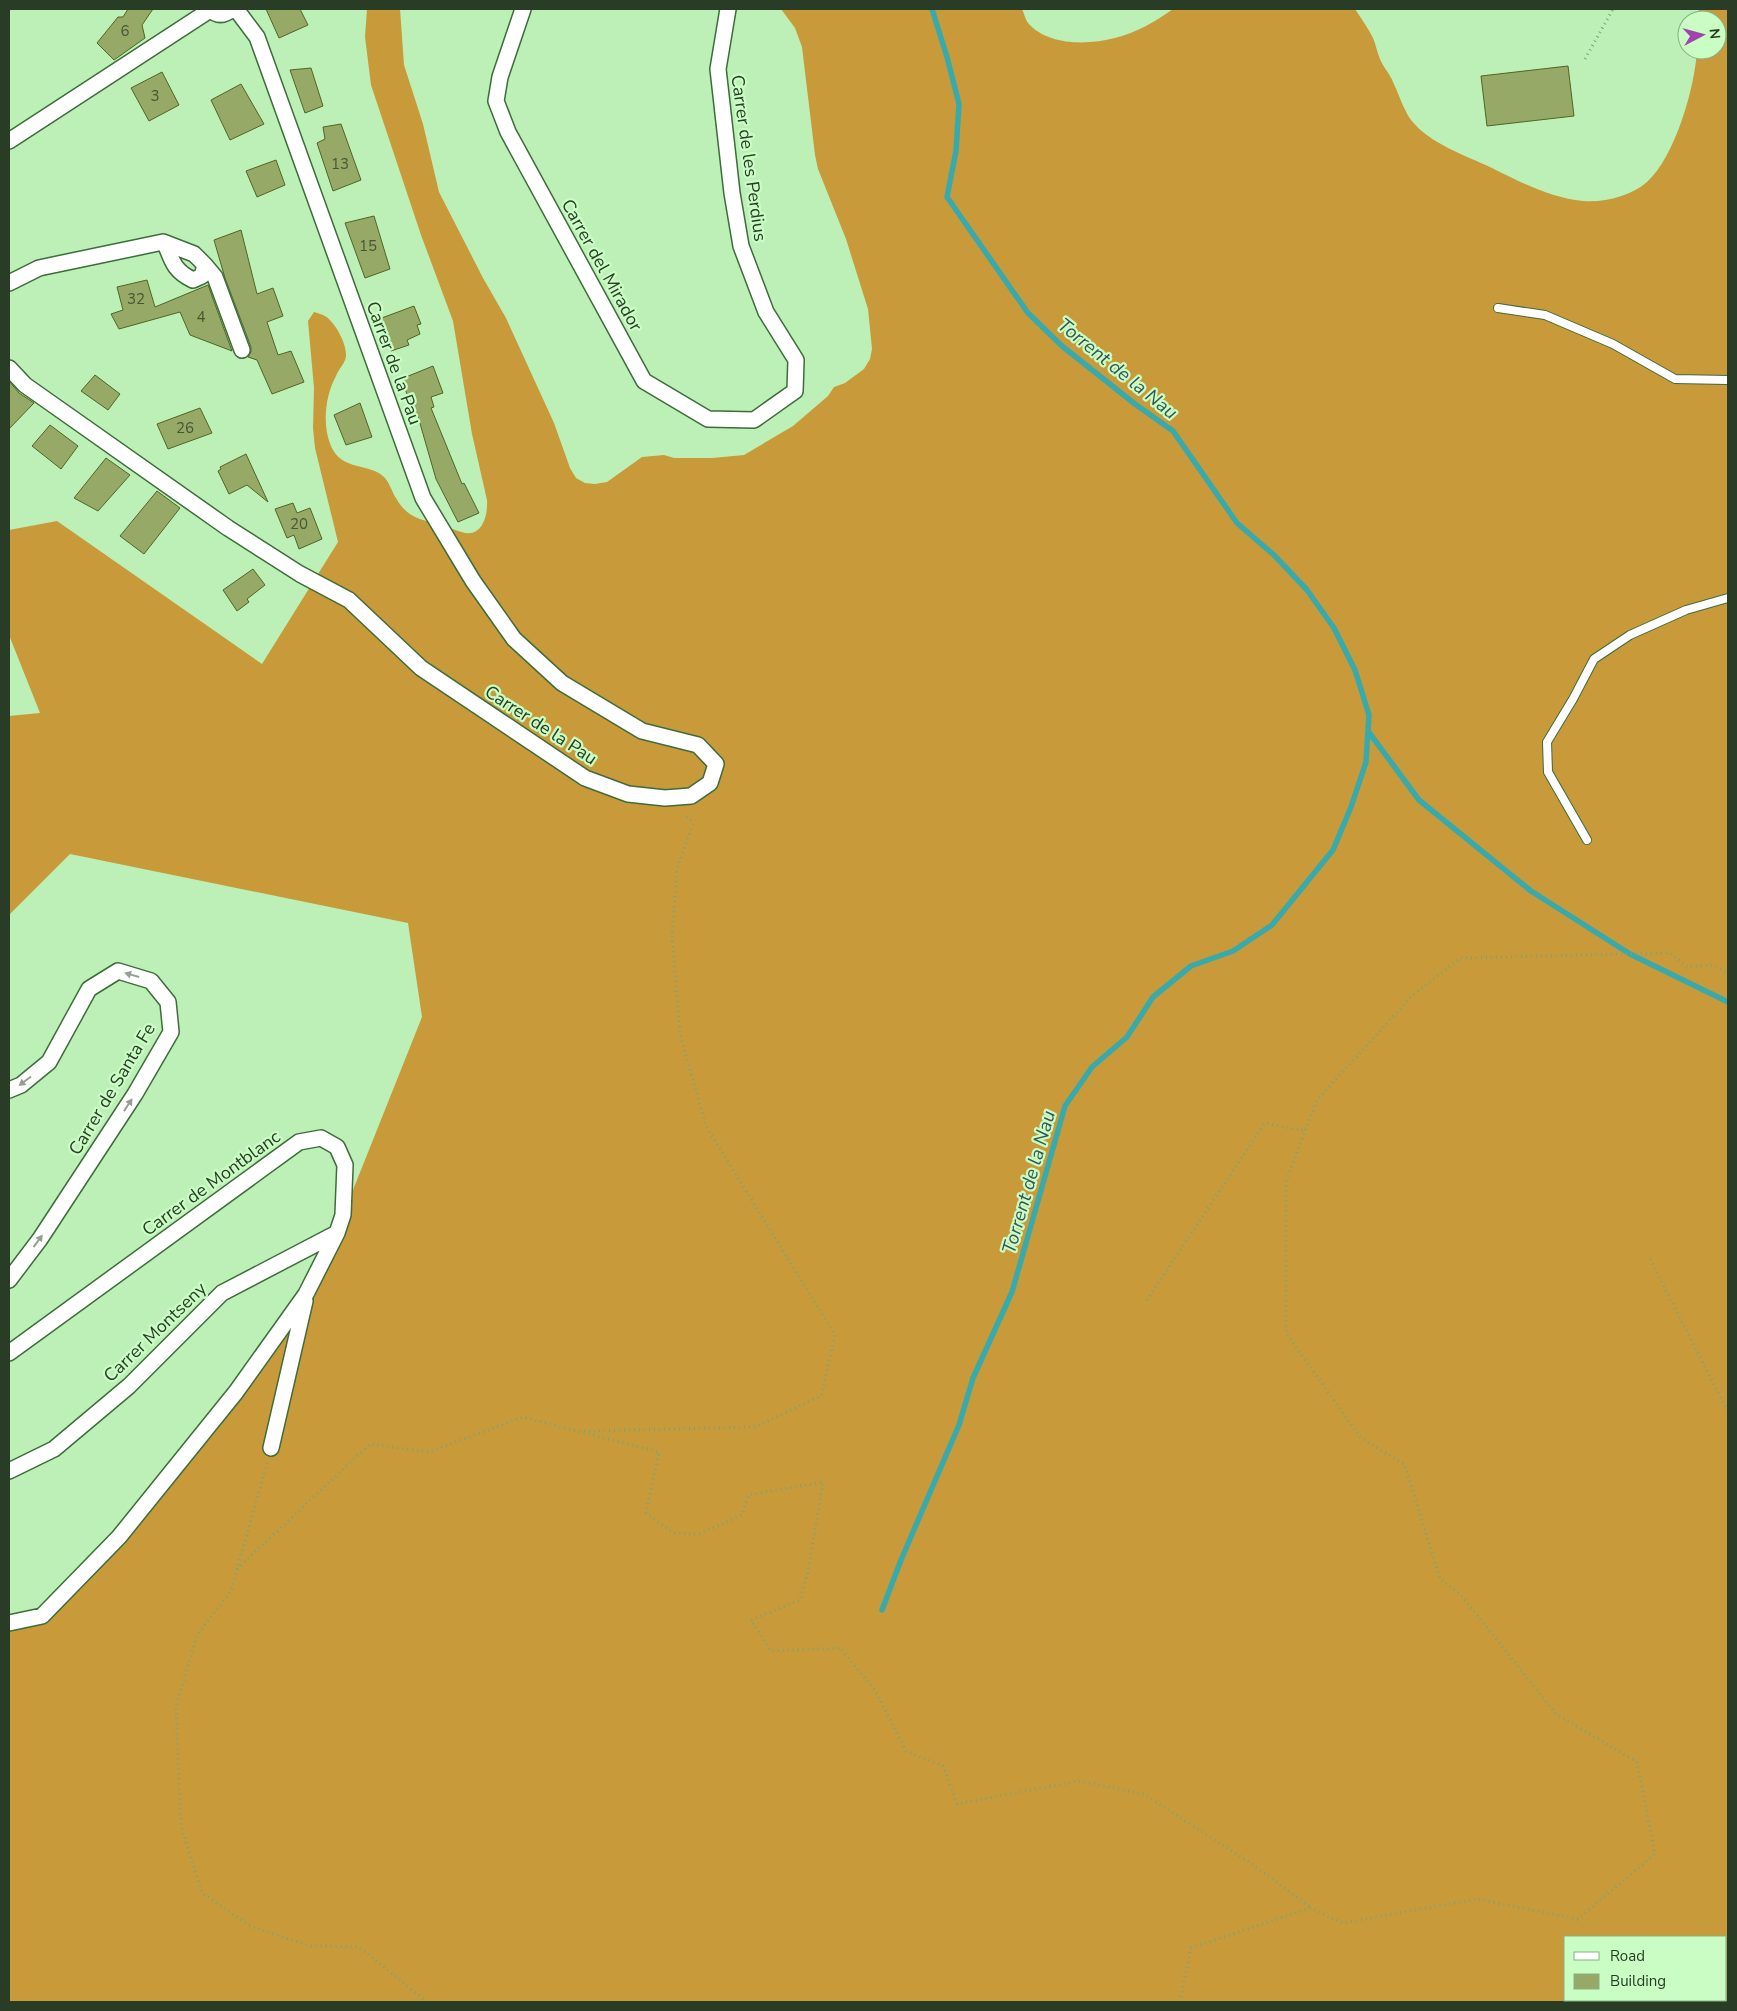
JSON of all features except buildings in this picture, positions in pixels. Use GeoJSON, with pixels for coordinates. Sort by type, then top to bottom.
{"type":"FeatureCollection","features":[{"type":"Feature","properties":{"kind":"street"},"geometry":{"type":"LineString","coordinates":[[9,141],[210,10],[222,14],[232,9]]}},
{"type":"Feature","properties":{"kind":"street","name":"Carrer de la Pau"},"geometry":{"type":"LineString","coordinates":[[9,368],[25,385],[228,528],[300,574],[349,600],[421,668],[585,778],[628,794],[665,798],[691,796],[710,783],[716,764],[698,746],[642,730],[562,683],[514,639],[473,581],[425,502],[257,37],[236,9]]}},
{"type":"Feature","properties":{"kind":"street","name":"Carrer del Mirador"},"geometry":{"type":"LineString","coordinates":[[523,9],[500,77],[496,101],[508,132],[644,381],[708,419],[754,420],[795,391]]}},
{"type":"Feature","properties":{"kind":"street","name":"Carrer de les Perdius"},"geometry":{"type":"LineString","coordinates":[[728,9],[718,69],[732,193],[741,246],[766,312],[796,360],[795,391]]}},
{"type":"Feature","properties":{"kind":"street"},"geometry":{"type":"LineString","coordinates":[[165,243],[172,262],[180,274],[193,280],[202,276],[205,265]]}},
{"type":"Feature","properties":{"kind":"street"},"geometry":{"type":"LineString","coordinates":[[9,283],[39,268],[165,243],[194,254],[215,277],[242,350]]}},
{"type":"Feature","properties":{"kind":"street","name":"Carrer de Santa Fe"},"geometry":{"type":"LineString","coordinates":[[9,1090],[21,1085],[48,1062],[89,988],[118,971],[151,981],[168,1002],[171,1032],[135,1094],[45,1231],[9,1280]]}},
{"type":"Feature","properties":{"kind":"street","name":"Carrer de Montblanc"},"geometry":{"type":"LineString","coordinates":[[9,1353],[299,1142],[320,1138],[337,1147],[345,1165],[343,1215],[337,1233],[306,1294],[236,1392],[119,1537],[42,1616],[9,1623]]}},
{"type":"Feature","properties":{"kind":"street","name":"Carrer Montseny"},"geometry":{"type":"LineString","coordinates":[[9,1471],[54,1450],[129,1386],[222,1292],[337,1233]]}},
{"type":"Feature","properties":{"kind":"street","name":"Carrer de Montblanc"},"geometry":{"type":"LineString","coordinates":[[271,1448],[306,1294]]}},
{"type":"Feature","properties":{"kind":"lane"},"geometry":{"type":"LineString","coordinates":[[1498,308],[1545,315],[1613,344],[1675,379],[1728,380]]}},
{"type":"Feature","properties":{"kind":"lane"},"geometry":{"type":"LineString","coordinates":[[1586,840],[1548,772],[1547,742],[1573,700],[1594,659],[1630,635],[1686,610],[1728,598]]}},
{"type":"Feature","properties":{"kind":"path"},"geometry":{"type":"LineString","coordinates":[[1585,59],[1613,9]]}},
{"type":"Feature","properties":{"kind":"path"},"geometry":{"type":"LineString","coordinates":[[578,1431],[755,1427],[821,1396],[835,1334],[706,1126],[680,1034],[672,935],[677,869],[693,823],[673,798]]}},
{"type":"Feature","properties":{"kind":"path"},"geometry":{"type":"LineString","coordinates":[[237,1569],[370,1444],[429,1452],[523,1417],[659,1452],[646,1513],[673,1532],[699,1534],[742,1515],[749,1494],[823,1482],[808,1571],[800,1600],[751,1620],[771,1651],[840,1648],[875,1690],[906,1751],[943,1766],[957,1804],[1078,1780],[1144,1794],[1253,1865],[1310,1908],[1343,1923],[1476,1899],[1578,1919],[1655,1854],[1637,1762],[1556,1714],[1460,1594],[1440,1579],[1405,1465],[1360,1437],[1286,1333],[1286,1181],[1317,1100],[1411,997],[1460,958],[1670,953],[1687,967],[1712,965],[1728,973]]}},
{"type":"Feature","properties":{"kind":"path"},"geometry":{"type":"LineString","coordinates":[[1147,1300],[1265,1123],[1305,1131]]}},
{"type":"Feature","properties":{"kind":"path"},"geometry":{"type":"LineString","coordinates":[[1650,1259],[1728,1412]]}},
{"type":"Feature","properties":{"kind":"path"},"geometry":{"type":"LineString","coordinates":[[271,1448],[231,1591],[197,1635],[176,1707],[181,1826],[202,1893],[252,1927],[311,1946],[359,1947],[427,2002]]}},
{"type":"Feature","properties":{"kind":"path"},"geometry":{"type":"LineString","coordinates":[[1180,2002],[1191,1948],[1310,1908]]}},
{"type":"Feature","properties":{"kind":"shaded area"},"geometry":{"type":"Polygon","coordinates":[[[367,9],[400,9],[404,65],[423,124],[439,192],[483,278],[506,318],[554,423],[570,468],[576,478],[585,483],[607,482],[642,457],[664,455],[674,458],[712,458],[744,455],[793,426],[828,396],[834,387],[845,383],[864,369],[870,359],[872,349],[868,309],[846,239],[818,169],[802,47],[795,28],[781,9],[1022,9],[1028,23],[1036,31],[1046,36],[1069,42],[1093,42],[1131,33],[1173,9],[1355,9],[1373,38],[1381,62],[1392,79],[1408,116],[1428,136],[1448,148],[1536,189],[1559,197],[1583,201],[1600,201],[1617,198],[1641,187],[1657,171],[1675,139],[1682,120],[1688,101],[1696,60],[1727,60],[1727,10],[1699,9],[1728,9],[1728,2002],[9,2002],[9,1623],[43,1616],[119,1537],[306,1294],[343,1215],[422,1017],[408,923],[70,854],[9,915],[9,716],[40,713],[9,635],[9,530],[57,521],[262,664],[338,542],[315,448],[313,428],[314,388],[308,321],[314,312],[325,316],[333,323],[346,351],[345,361],[329,393],[326,411],[328,438],[336,454],[342,460],[379,473],[385,478],[400,505],[409,514],[465,533],[476,531],[483,523],[487,511],[487,500],[472,434],[453,321],[421,235],[371,85],[365,37],[367,9]]]}},
{"type":"Feature","properties":{"kind":"waterway","name":"Torrent de la Nau"},"geometry":{"type":"LineString","coordinates":[[882,1610],[901,1560],[959,1425],[973,1378],[1012,1292],[1065,1106],[1092,1067],[1127,1037],[1153,997],[1191,966],[1233,951],[1272,925],[1333,850],[1351,807],[1366,762],[1369,715],[1355,670],[1334,628],[1307,590],[1274,555],[1237,523],[1173,431],[1135,404],[1062,346],[1028,313],[947,197],[956,151],[959,104],[932,9]]}},
{"type":"Feature","properties":{"kind":"waterway"},"geometry":{"type":"LineString","coordinates":[[1368,731],[1419,800],[1531,891],[1630,954],[1728,1002]]}}]}
